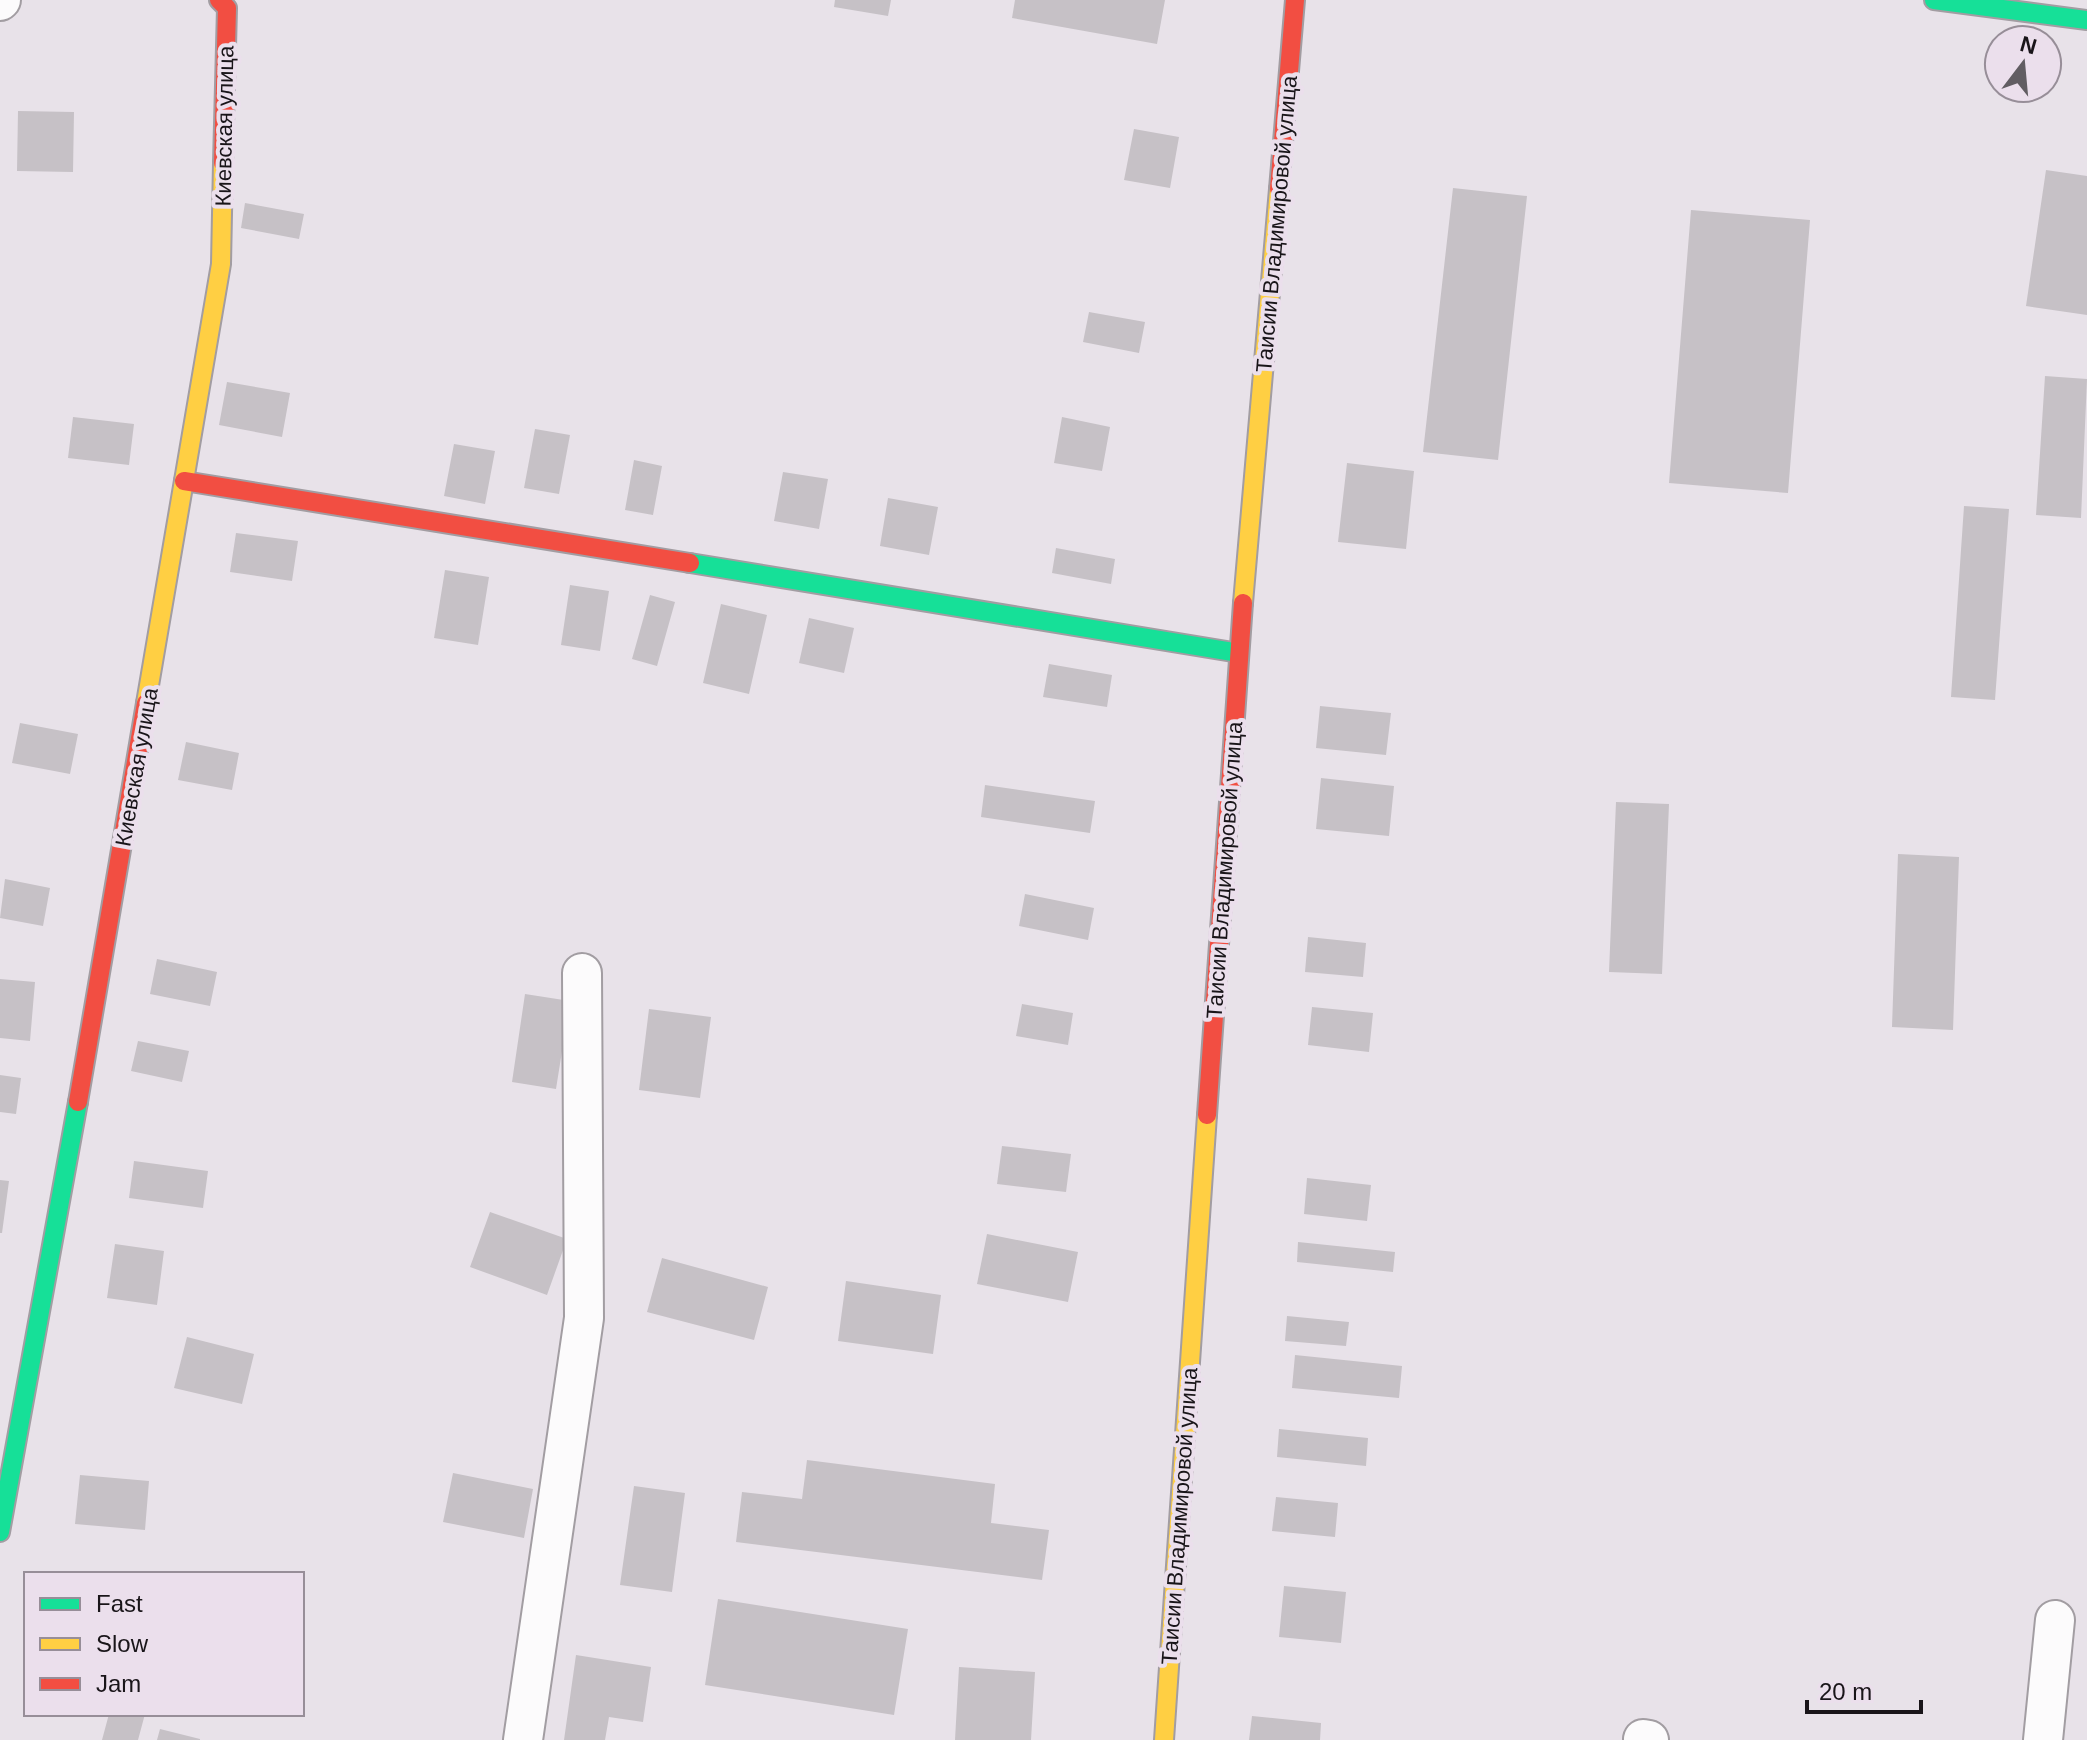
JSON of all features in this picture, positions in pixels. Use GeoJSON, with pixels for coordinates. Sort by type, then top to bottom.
{"type":"FeatureCollection","features":[{"type":"Feature","properties":{"kind":"street","name":"Киевская улица"},"geometry":{"type":"LineString","coordinates":[[0,1532],[91,1029],[221,264],[227,8],[219,0]]}},
{"type":"Feature","properties":{"kind":"street","name":"Таисии Владимировой улица"},"geometry":{"type":"LineString","coordinates":[[1164,1740],[1239,653],[1295,0]]}},
{"type":"Feature","properties":{"kind":"street"},"geometry":{"type":"LineString","coordinates":[[1934,0],[2087,20]]}},
{"type":"Feature","properties":{"kind":"street"},"geometry":{"type":"LineString","coordinates":[[184,481],[1239,653]]}},
{"type":"Feature","properties":{"kind":"street"},"geometry":{"type":"LineString","coordinates":[[523,1740],[584,1318],[582,973]]}},
{"type":"Feature","properties":{"kind":"street"},"geometry":{"type":"LineString","coordinates":[[2043,1740],[2055,1620]]}},
{"type":"Feature","properties":{"kind":"street"},"geometry":{"type":"LineString","coordinates":[[1643,1739],[1649,1740]]}},
{"type":"Feature","properties":{"kind":"building"},"geometry":{"type":"Polygon","coordinates":[[[835,0],[891,0],[888,16],[834,7],[835,0]]]}},
{"type":"Feature","properties":{"kind":"building"},"geometry":{"type":"Polygon","coordinates":[[[1015,0],[1165,0],[1157,44],[1012,18],[1015,0]]]}},
{"type":"Feature","properties":{"kind":"building"},"geometry":{"type":"Polygon","coordinates":[[[18,111],[74,112],[73,172],[17,171],[18,111]]]}},
{"type":"Feature","properties":{"kind":"building"},"geometry":{"type":"Polygon","coordinates":[[[1134,129],[1179,137],[1170,188],[1124,180],[1134,129]]]}},
{"type":"Feature","properties":{"kind":"building"},"geometry":{"type":"Polygon","coordinates":[[[2046,170],[2087,176],[2087,315],[2026,306],[2046,170]]]}},
{"type":"Feature","properties":{"kind":"building"},"geometry":{"type":"Polygon","coordinates":[[[1453,188],[1527,196],[1498,460],[1423,452],[1453,188]]]}},
{"type":"Feature","properties":{"kind":"building"},"geometry":{"type":"Polygon","coordinates":[[[245,203],[304,214],[299,239],[241,228],[245,203]]]}},
{"type":"Feature","properties":{"kind":"building"},"geometry":{"type":"Polygon","coordinates":[[[1691,210],[1810,220],[1788,493],[1669,483],[1691,210]]]}},
{"type":"Feature","properties":{"kind":"building"},"geometry":{"type":"Polygon","coordinates":[[[1089,312],[1145,322],[1139,353],[1083,342],[1089,312]]]}},
{"type":"Feature","properties":{"kind":"building"},"geometry":{"type":"Polygon","coordinates":[[[2045,376],[2087,379],[2081,518],[2036,515],[2045,376]]]}},
{"type":"Feature","properties":{"kind":"building"},"geometry":{"type":"Polygon","coordinates":[[[227,382],[290,393],[282,437],[219,425],[227,382]]]}},
{"type":"Feature","properties":{"kind":"building"},"geometry":{"type":"Polygon","coordinates":[[[73,417],[134,424],[129,465],[68,458],[73,417]]]}},
{"type":"Feature","properties":{"kind":"building"},"geometry":{"type":"Polygon","coordinates":[[[1062,417],[1110,427],[1102,471],[1054,463],[1062,417]]]}},
{"type":"Feature","properties":{"kind":"building"},"geometry":{"type":"Polygon","coordinates":[[[535,429],[570,435],[559,494],[524,488],[535,429]]]}},
{"type":"Feature","properties":{"kind":"building"},"geometry":{"type":"Polygon","coordinates":[[[454,444],[495,451],[485,504],[444,496],[454,444]]]}},
{"type":"Feature","properties":{"kind":"building"},"geometry":{"type":"Polygon","coordinates":[[[634,460],[662,466],[653,515],[625,510],[634,460]]]}},
{"type":"Feature","properties":{"kind":"building"},"geometry":{"type":"Polygon","coordinates":[[[1347,463],[1414,471],[1406,549],[1338,542],[1347,463]]]}},
{"type":"Feature","properties":{"kind":"building"},"geometry":{"type":"Polygon","coordinates":[[[783,472],[828,479],[819,529],[774,521],[783,472]]]}},
{"type":"Feature","properties":{"kind":"building"},"geometry":{"type":"Polygon","coordinates":[[[888,498],[938,507],[929,555],[880,546],[888,498]]]}},
{"type":"Feature","properties":{"kind":"building"},"geometry":{"type":"Polygon","coordinates":[[[1964,506],[2009,509],[1995,700],[1951,697],[1964,506]]]}},
{"type":"Feature","properties":{"kind":"building"},"geometry":{"type":"Polygon","coordinates":[[[236,533],[298,541],[292,581],[230,572],[236,533]]]}},
{"type":"Feature","properties":{"kind":"building"},"geometry":{"type":"Polygon","coordinates":[[[1056,548],[1115,559],[1111,584],[1052,573],[1056,548]]]}},
{"type":"Feature","properties":{"kind":"building"},"geometry":{"type":"Polygon","coordinates":[[[445,570],[489,577],[478,645],[434,638],[445,570]]]}},
{"type":"Feature","properties":{"kind":"building"},"geometry":{"type":"Polygon","coordinates":[[[570,585],[609,591],[600,651],[561,645],[570,585]]]}},
{"type":"Feature","properties":{"kind":"building"},"geometry":{"type":"Polygon","coordinates":[[[650,595],[675,602],[657,666],[632,659],[650,595]]]}},
{"type":"Feature","properties":{"kind":"building"},"geometry":{"type":"Polygon","coordinates":[[[721,604],[767,615],[749,694],[703,683],[721,604]]]}},
{"type":"Feature","properties":{"kind":"building"},"geometry":{"type":"Polygon","coordinates":[[[809,618],[854,628],[844,673],[799,663],[809,618]]]}},
{"type":"Feature","properties":{"kind":"building"},"geometry":{"type":"Polygon","coordinates":[[[1049,664],[1112,675],[1107,707],[1043,697],[1049,664]]]}},
{"type":"Feature","properties":{"kind":"building"},"geometry":{"type":"Polygon","coordinates":[[[1320,706],[1391,713],[1386,755],[1316,748],[1320,706]]]}},
{"type":"Feature","properties":{"kind":"building"},"geometry":{"type":"Polygon","coordinates":[[[20,723],[78,734],[70,774],[12,763],[20,723]]]}},
{"type":"Feature","properties":{"kind":"building"},"geometry":{"type":"Polygon","coordinates":[[[186,742],[239,753],[232,790],[178,780],[186,742]]]}},
{"type":"Feature","properties":{"kind":"building"},"geometry":{"type":"Polygon","coordinates":[[[1321,778],[1394,786],[1389,836],[1316,829],[1321,778]]]}},
{"type":"Feature","properties":{"kind":"building"},"geometry":{"type":"Polygon","coordinates":[[[985,785],[1095,801],[1090,833],[981,817],[985,785]]]}},
{"type":"Feature","properties":{"kind":"building"},"geometry":{"type":"Polygon","coordinates":[[[1616,802],[1669,804],[1662,974],[1609,972],[1616,802]]]}},
{"type":"Feature","properties":{"kind":"building"},"geometry":{"type":"Polygon","coordinates":[[[1898,854],[1959,857],[1953,1030],[1892,1027],[1898,854]]]}},
{"type":"Feature","properties":{"kind":"building"},"geometry":{"type":"Polygon","coordinates":[[[5,879],[50,888],[43,926],[0,918],[5,879]]]}},
{"type":"Feature","properties":{"kind":"building"},"geometry":{"type":"Polygon","coordinates":[[[1025,894],[1094,908],[1088,940],[1019,926],[1025,894]]]}},
{"type":"Feature","properties":{"kind":"building"},"geometry":{"type":"Polygon","coordinates":[[[1308,937],[1366,943],[1363,977],[1305,972],[1308,937]]]}},
{"type":"Feature","properties":{"kind":"building"},"geometry":{"type":"Polygon","coordinates":[[[157,959],[217,972],[210,1006],[150,994],[157,959]]]}},
{"type":"Feature","properties":{"kind":"building"},"geometry":{"type":"Polygon","coordinates":[[[0,979],[35,982],[30,1041],[0,1038],[0,979]]]}},
{"type":"Feature","properties":{"kind":"building"},"geometry":{"type":"Polygon","coordinates":[[[525,994],[570,1001],[556,1089],[512,1082],[525,994]]]}},
{"type":"Feature","properties":{"kind":"building"},"geometry":{"type":"Polygon","coordinates":[[[1022,1004],[1073,1013],[1068,1045],[1016,1036],[1022,1004]]]}},
{"type":"Feature","properties":{"kind":"building"},"geometry":{"type":"Polygon","coordinates":[[[1312,1007],[1373,1013],[1369,1052],[1308,1045],[1312,1007]]]}},
{"type":"Feature","properties":{"kind":"building"},"geometry":{"type":"Polygon","coordinates":[[[649,1009],[711,1017],[700,1098],[639,1090],[649,1009]]]}},
{"type":"Feature","properties":{"kind":"building"},"geometry":{"type":"Polygon","coordinates":[[[138,1041],[189,1051],[182,1082],[131,1071],[138,1041]]]}},
{"type":"Feature","properties":{"kind":"building"},"geometry":{"type":"Polygon","coordinates":[[[0,1075],[21,1078],[16,1114],[0,1112],[0,1075]]]}},
{"type":"Feature","properties":{"kind":"building"},"geometry":{"type":"Polygon","coordinates":[[[1002,1146],[1071,1154],[1066,1192],[997,1184],[1002,1146]]]}},
{"type":"Feature","properties":{"kind":"building"},"geometry":{"type":"Polygon","coordinates":[[[134,1161],[208,1171],[203,1208],[129,1198],[134,1161]]]}},
{"type":"Feature","properties":{"kind":"building"},"geometry":{"type":"Polygon","coordinates":[[[1307,1178],[1371,1185],[1367,1221],[1304,1214],[1307,1178]]]}},
{"type":"Feature","properties":{"kind":"building"},"geometry":{"type":"Polygon","coordinates":[[[0,1180],[9,1181],[2,1233],[0,1233],[0,1180]]]}},
{"type":"Feature","properties":{"kind":"building"},"geometry":{"type":"Polygon","coordinates":[[[490,1212],[567,1239],[547,1295],[470,1267],[490,1212]]]}},
{"type":"Feature","properties":{"kind":"building"},"geometry":{"type":"Polygon","coordinates":[[[987,1234],[1078,1252],[1068,1302],[977,1284],[987,1234]]]}},
{"type":"Feature","properties":{"kind":"building"},"geometry":{"type":"Polygon","coordinates":[[[1298,1242],[1395,1252],[1393,1272],[1297,1262],[1298,1242]]]}},
{"type":"Feature","properties":{"kind":"building"},"geometry":{"type":"Polygon","coordinates":[[[115,1244],[164,1251],[157,1305],[107,1298],[115,1244]]]}},
{"type":"Feature","properties":{"kind":"building"},"geometry":{"type":"Polygon","coordinates":[[[662,1258],[768,1287],[754,1340],[647,1312],[662,1258]]]}},
{"type":"Feature","properties":{"kind":"building"},"geometry":{"type":"Polygon","coordinates":[[[846,1281],[941,1295],[933,1354],[838,1341],[846,1281]]]}},
{"type":"Feature","properties":{"kind":"building"},"geometry":{"type":"Polygon","coordinates":[[[1287,1316],[1349,1322],[1346,1346],[1285,1341],[1287,1316]]]}},
{"type":"Feature","properties":{"kind":"building"},"geometry":{"type":"Polygon","coordinates":[[[187,1337],[254,1354],[242,1404],[174,1388],[187,1337]]]}},
{"type":"Feature","properties":{"kind":"building"},"geometry":{"type":"Polygon","coordinates":[[[1295,1355],[1402,1366],[1399,1398],[1292,1388],[1295,1355]]]}},
{"type":"Feature","properties":{"kind":"building"},"geometry":{"type":"Polygon","coordinates":[[[1279,1429],[1368,1438],[1366,1466],[1277,1457],[1279,1429]]]}},
{"type":"Feature","properties":{"kind":"building"},"geometry":{"type":"Polygon","coordinates":[[[807,1460],[995,1484],[991,1523],[1049,1530],[1042,1580],[736,1542],[742,1492],[802,1499],[807,1460]]]}},
{"type":"Feature","properties":{"kind":"building"},"geometry":{"type":"Polygon","coordinates":[[[453,1473],[533,1489],[524,1538],[443,1522],[453,1473]]]}},
{"type":"Feature","properties":{"kind":"building"},"geometry":{"type":"Polygon","coordinates":[[[80,1475],[149,1481],[145,1530],[75,1524],[80,1475]]]}},
{"type":"Feature","properties":{"kind":"building"},"geometry":{"type":"Polygon","coordinates":[[[634,1486],[685,1493],[672,1592],[620,1585],[634,1486]]]}},
{"type":"Feature","properties":{"kind":"building"},"geometry":{"type":"Polygon","coordinates":[[[1276,1497],[1338,1503],[1335,1537],[1272,1531],[1276,1497]]]}},
{"type":"Feature","properties":{"kind":"building"},"geometry":{"type":"Polygon","coordinates":[[[1284,1586],[1346,1592],[1341,1643],[1279,1637],[1284,1586]]]}},
{"type":"Feature","properties":{"kind":"building"},"geometry":{"type":"Polygon","coordinates":[[[718,1599],[908,1629],[894,1715],[705,1685],[718,1599]]]}},
{"type":"Feature","properties":{"kind":"building"},"geometry":{"type":"Polygon","coordinates":[[[576,1655],[651,1667],[643,1722],[609,1717],[605,1740],[564,1740],[576,1655]]]}},
{"type":"Feature","properties":{"kind":"building"},"geometry":{"type":"Polygon","coordinates":[[[959,1667],[1035,1672],[1031,1740],[955,1740],[959,1667]]]}},
{"type":"Feature","properties":{"kind":"building"},"geometry":{"type":"Polygon","coordinates":[[[108,1716],[144,1716],[138,1740],[102,1740],[108,1716]]]}},
{"type":"Feature","properties":{"kind":"building"},"geometry":{"type":"Polygon","coordinates":[[[1252,1716],[1321,1723],[1320,1740],[1249,1740],[1252,1716]]]}},
{"type":"Feature","properties":{"kind":"building"},"geometry":{"type":"Polygon","coordinates":[[[160,1729],[200,1739],[200,1740],[157,1740],[160,1729]]]}},
{"type":"Feature","properties":{"kind":"traffic: fast"},"geometry":{"type":"LineString","coordinates":[[1934,0],[2087,20]]}},
{"type":"Feature","properties":{"kind":"traffic: fast"},"geometry":{"type":"LineString","coordinates":[[690,563],[1239,653]]}},
{"type":"Feature","properties":{"kind":"traffic: fast"},"geometry":{"type":"LineString","coordinates":[[0,1532],[78,1102]]}},
{"type":"Feature","properties":{"kind":"traffic: slow"},"geometry":{"type":"LineString","coordinates":[[146,703],[221,264],[223,163]]}},
{"type":"Feature","properties":{"kind":"traffic: slow"},"geometry":{"type":"LineString","coordinates":[[1243,603],[1279,189]]}},
{"type":"Feature","properties":{"kind":"traffic: slow"},"geometry":{"type":"LineString","coordinates":[[1164,1740],[1207,1115]]}},
{"type":"Feature","properties":{"kind":"traffic: jam"},"geometry":{"type":"LineString","coordinates":[[219,0],[227,8],[223,163]]}},
{"type":"Feature","properties":{"kind":"traffic: jam"},"geometry":{"type":"LineString","coordinates":[[1279,189],[1295,0]]}},
{"type":"Feature","properties":{"kind":"traffic: jam"},"geometry":{"type":"LineString","coordinates":[[184,481],[690,563]]}},
{"type":"Feature","properties":{"kind":"traffic: jam"},"geometry":{"type":"LineString","coordinates":[[1207,1115],[1243,603]]}},
{"type":"Feature","properties":{"kind":"traffic: jam"},"geometry":{"type":"LineString","coordinates":[[78,1102],[146,703]]}}]}
